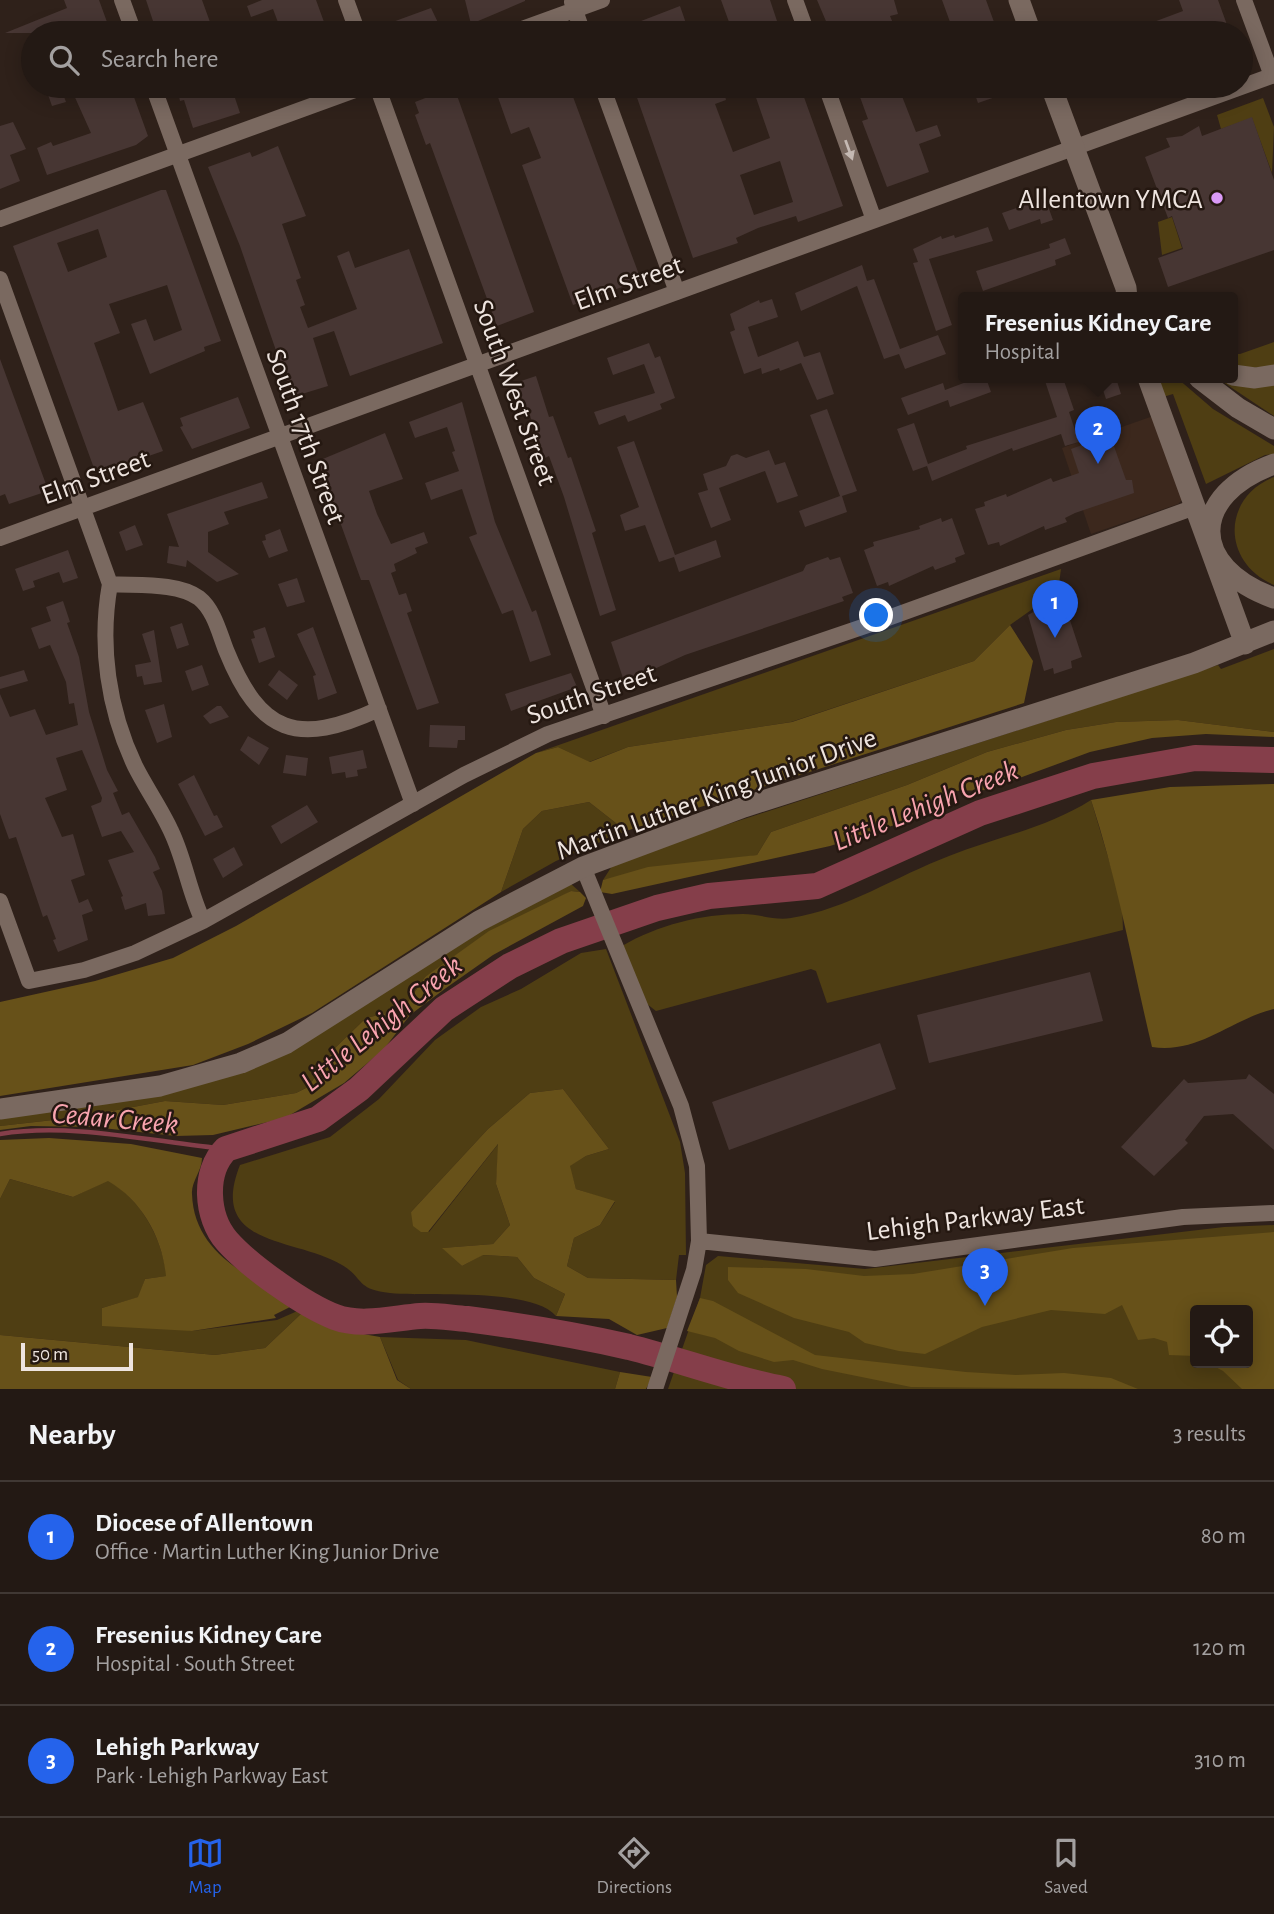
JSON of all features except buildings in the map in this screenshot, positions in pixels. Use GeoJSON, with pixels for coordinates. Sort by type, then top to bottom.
{"type":"FeatureCollection","features":[{"type":"Feature","properties":{"kind":"main road"},"geometry":{"type":"LineString","coordinates":[[1019,0],[1027,21]]}},
{"type":"Feature","properties":{"kind":"main road"},"geometry":{"type":"LineString","coordinates":[[1056,98],[1127,292]]}},
{"type":"Feature","properties":{"kind":"main road"},"geometry":{"type":"LineString","coordinates":[[1238,376],[1255,378],[1274,375]]}},
{"type":"Feature","properties":{"kind":"main road"},"geometry":{"type":"LineString","coordinates":[[1150,383],[1245,644]]}},
{"type":"Feature","properties":{"kind":"main road"},"geometry":{"type":"LineString","coordinates":[[1206,383],[1238,408],[1274,429]]}},
{"type":"Feature","properties":{"kind":"main road"},"geometry":{"type":"LineString","coordinates":[[1195,507],[1239,484],[1258,470],[1274,464]]}},
{"type":"Feature","properties":{"kind":"main road"},"geometry":{"type":"LineString","coordinates":[[1239,484],[1213,511],[1209,536],[1212,552],[1232,577],[1247,587],[1274,598]]}},
{"type":"Feature","properties":{"kind":"main road","name":"Martin Luther King Junior Drive"},"geometry":{"type":"LineString","coordinates":[[0,1109],[160,1086],[241,1063],[287,1043],[479,921],[583,867],[744,807],[1245,644],[1274,631]]}},
{"type":"Feature","properties":{"kind":"street"},"geometry":{"type":"LineString","coordinates":[[122,0],[130,21]]}},
{"type":"Feature","properties":{"kind":"street"},"geometry":{"type":"LineString","coordinates":[[346,0],[354,21]]}},
{"type":"Feature","properties":{"kind":"street"},"geometry":{"type":"LineString","coordinates":[[538,21],[573,5],[603,0]]}},
{"type":"Feature","properties":{"kind":"street"},"geometry":{"type":"LineString","coordinates":[[795,0],[803,21]]}},
{"type":"Feature","properties":{"kind":"street"},"geometry":{"type":"LineString","coordinates":[[1244,0],[1252,21]]}},
{"type":"Feature","properties":{"kind":"street"},"geometry":{"type":"LineString","coordinates":[[1253,23],[1273,75]]}},
{"type":"Feature","properties":{"kind":"street","name":"Elm Street"},"geometry":{"type":"LineString","coordinates":[[1253,82],[1273,75]]}},
{"type":"Feature","properties":{"kind":"street","name":"South 17th Street"},"geometry":{"type":"LineString","coordinates":[[157,98],[413,804]]}},
{"type":"Feature","properties":{"kind":"street"},"geometry":{"type":"LineString","coordinates":[[0,219],[333,98]]}},
{"type":"Feature","properties":{"kind":"street","name":"South West Street"},"geometry":{"type":"LineString","coordinates":[[381,98],[604,716]]}},
{"type":"Feature","properties":{"kind":"street"},"geometry":{"type":"LineString","coordinates":[[606,98],[677,292]]}},
{"type":"Feature","properties":{"kind":"street"},"geometry":{"type":"LineString","coordinates":[[830,98],[874,220]]}},
{"type":"Feature","properties":{"kind":"street","name":"Elm Street"},"geometry":{"type":"LineString","coordinates":[[0,538],[1209,98]]}},
{"type":"Feature","properties":{"kind":"street"},"geometry":{"type":"LineString","coordinates":[[0,279],[110,584],[104,635],[114,705],[133,762],[178,847],[194,902],[203,921]]}},
{"type":"Feature","properties":{"kind":"street","name":"South Street"},"geometry":{"type":"LineString","coordinates":[[0,901],[29,981],[84,970],[135,953],[203,921],[413,804],[548,733],[989,583],[1195,507]]}},
{"type":"Feature","properties":{"kind":"street"},"geometry":{"type":"LineString","coordinates":[[110,584],[166,588],[197,597],[214,618],[243,689],[263,713],[276,722],[307,730],[326,728],[379,709]]}},
{"type":"Feature","properties":{"kind":"street"},"geometry":{"type":"LineString","coordinates":[[583,867],[681,1106],[697,1166],[699,1241],[688,1295],[657,1384]]}},
{"type":"Feature","properties":{"kind":"street","name":"Lehigh Parkway East"},"geometry":{"type":"LineString","coordinates":[[699,1241],[875,1259],[1183,1217],[1274,1213]]}},
{"type":"Feature","properties":{"kind":"shaded area"},"geometry":{"type":"Polygon","coordinates":[[[1263,98],[1274,127],[1272,173],[1252,118],[1221,129],[1217,115],[1263,98]]]}},
{"type":"Feature","properties":{"kind":"shaded area"},"geometry":{"type":"Polygon","coordinates":[[[1172,217],[1182,248],[1162,255],[1158,222],[1172,217]]]}},
{"type":"Feature","properties":{"kind":"shaded area"},"geometry":{"type":"Polygon","coordinates":[[[1274,342],[1274,367],[1238,369],[1240,354],[1274,342]]]}},
{"type":"Feature","properties":{"kind":"shaded area"},"geometry":{"type":"Polygon","coordinates":[[[1274,382],[1274,416],[1224,383],[1274,382]]]}},
{"type":"Feature","properties":{"kind":"shaded area"},"geometry":{"type":"Polygon","coordinates":[[[1158,383],[1183,383],[1213,409],[1274,446],[1274,454],[1265,455],[1206,484],[1173,394],[1163,397],[1158,383]]]}},
{"type":"Feature","properties":{"kind":"shaded area"},"geometry":{"type":"Polygon","coordinates":[[[1156,415],[1183,499],[1178,504],[1091,534],[1062,448],[1156,415]]]}},
{"type":"Feature","properties":{"kind":"shaded area"},"geometry":{"type":"Polygon","coordinates":[[[1274,477],[1274,585],[1257,575],[1245,562],[1237,547],[1235,531],[1237,515],[1244,500],[1257,487],[1274,477]]]}},
{"type":"Feature","properties":{"kind":"shaded area"},"geometry":{"type":"Polygon","coordinates":[[[1061,569],[1058,591],[1010,625],[974,661],[791,722],[628,747],[589,762],[558,747],[536,753],[1061,569]]]}},
{"type":"Feature","properties":{"kind":"shaded area"},"geometry":{"type":"Polygon","coordinates":[[[1010,625],[1033,661],[1024,703],[626,831],[589,802],[542,811],[523,829],[501,892],[312,1013],[248,1044],[193,1065],[0,1096],[0,1002],[95,981],[173,958],[236,926],[536,753],[558,747],[590,762],[628,747],[792,722],[974,661],[1010,625]]]}},
{"type":"Feature","properties":{"kind":"shaded area"},"geometry":{"type":"Polygon","coordinates":[[[1274,649],[1274,732],[1178,720],[1116,722],[1066,730],[987,752],[907,785],[771,832],[757,855],[603,880],[612,866],[658,847],[1218,665],[1221,669],[1274,649]]]}},
{"type":"Feature","properties":{"kind":"shaded area"},"geometry":{"type":"Polygon","coordinates":[[[1178,720],[1274,732],[1274,737],[1206,734],[1152,738],[1090,752],[987,790],[952,791],[916,818],[830,846],[612,894],[600,892],[603,880],[648,867],[757,855],[771,832],[907,785],[987,752],[1066,730],[1116,722],[1178,720]]]}},
{"type":"Feature","properties":{"kind":"shaded area"},"geometry":{"type":"Polygon","coordinates":[[[1274,784],[1274,1009],[1200,1041],[1169,1048],[1152,1047],[1117,892],[1091,800],[1170,787],[1274,784]]]}},
{"type":"Feature","properties":{"kind":"shaded area"},"geometry":{"type":"Polygon","coordinates":[[[1091,800],[1122,904],[1123,930],[827,1003],[816,971],[811,969],[656,1011],[647,1004],[622,946],[650,932],[696,919],[743,914],[785,919],[812,914],[852,900],[949,856],[1057,818],[1091,800]]]}},
{"type":"Feature","properties":{"kind":"shaded area"},"geometry":{"type":"Polygon","coordinates":[[[589,802],[626,831],[556,861],[501,892],[523,829],[542,811],[589,802]]]}},
{"type":"Feature","properties":{"kind":"shaded area"},"geometry":{"type":"Polygon","coordinates":[[[571,884],[580,892],[571,891],[425,977],[403,1009],[366,1018],[336,1047],[308,1087],[296,1093],[223,1105],[165,1101],[80,1117],[0,1126],[0,1116],[180,1089],[571,884]]]}},
{"type":"Feature","properties":{"kind":"shaded area"},"geometry":{"type":"Polygon","coordinates":[[[571,891],[580,892],[586,898],[583,906],[493,955],[446,988],[410,1015],[384,1049],[344,1083],[285,1118],[213,1135],[176,1136],[93,1127],[31,1126],[0,1130],[0,1126],[80,1117],[165,1101],[223,1105],[296,1093],[308,1087],[336,1047],[366,1018],[403,1009],[425,977],[489,931],[571,891]]]}},
{"type":"Feature","properties":{"kind":"shaded area"},"geometry":{"type":"Polygon","coordinates":[[[606,949],[680,1142],[685,1173],[686,1255],[679,1255],[676,1280],[588,1278],[567,1266],[574,1238],[600,1225],[615,1202],[576,1189],[569,1166],[586,1156],[609,1149],[563,1089],[530,1093],[488,1129],[411,1212],[429,1232],[499,1143],[496,1184],[510,1225],[493,1244],[443,1248],[462,1266],[482,1255],[517,1257],[534,1278],[565,1294],[556,1316],[543,1307],[502,1297],[390,1293],[371,1289],[342,1265],[261,1236],[246,1226],[236,1212],[233,1192],[240,1165],[330,1137],[379,1099],[435,1040],[481,1007],[521,989],[581,953],[606,949]]]}},
{"type":"Feature","properties":{"kind":"shaded area"},"geometry":{"type":"Polygon","coordinates":[[[563,1089],[609,1149],[586,1156],[570,1166],[576,1189],[615,1201],[600,1225],[574,1238],[567,1266],[588,1278],[676,1280],[677,1297],[667,1328],[637,1335],[609,1319],[556,1316],[565,1294],[534,1278],[517,1257],[483,1255],[462,1266],[442,1248],[493,1244],[510,1225],[496,1184],[498,1144],[428,1232],[421,1232],[413,1226],[411,1212],[488,1129],[530,1093],[563,1089]]]}},
{"type":"Feature","properties":{"kind":"shaded area"},"geometry":{"type":"Polygon","coordinates":[[[49,1138],[131,1144],[202,1158],[192,1194],[195,1215],[203,1233],[214,1249],[228,1262],[298,1303],[274,1315],[276,1318],[192,1331],[102,1326],[102,1308],[138,1297],[145,1279],[166,1276],[164,1262],[148,1221],[131,1199],[108,1181],[73,1197],[10,1179],[0,1199],[0,1140],[49,1138]]]}},
{"type":"Feature","properties":{"kind":"shaded area"},"geometry":{"type":"Polygon","coordinates":[[[10,1179],[73,1197],[108,1180],[140,1210],[155,1234],[167,1276],[145,1279],[139,1297],[102,1308],[192,1331],[277,1320],[302,1309],[303,1312],[265,1348],[215,1355],[0,1335],[0,1199],[10,1179]]]}},
{"type":"Feature","properties":{"kind":"shaded area"},"geometry":{"type":"Polygon","coordinates":[[[1274,1225],[1274,1389],[668,1389],[700,1298],[706,1265],[718,1256],[865,1269],[1224,1227],[1274,1225]]]}},
{"type":"Feature","properties":{"kind":"shaded area"},"geometry":{"type":"Polygon","coordinates":[[[1274,1232],[1274,1389],[1242,1389],[1217,1368],[1253,1368],[1253,1305],[1190,1305],[1190,1356],[1169,1355],[1167,1342],[1154,1338],[1138,1340],[1122,1305],[1105,1314],[1051,1310],[982,1327],[925,1354],[865,1343],[849,1332],[794,1318],[738,1293],[728,1280],[728,1267],[806,1269],[864,1276],[913,1274],[1073,1248],[1274,1232]]]}},
{"type":"Feature","properties":{"kind":"shaded area"},"geometry":{"type":"Polygon","coordinates":[[[700,1298],[713,1301],[815,1355],[966,1372],[1016,1375],[1064,1373],[1111,1378],[1138,1389],[911,1387],[822,1369],[793,1360],[774,1362],[739,1351],[715,1338],[687,1331],[700,1298]]]}},
{"type":"Feature","properties":{"kind":"shaded area"},"geometry":{"type":"Polygon","coordinates":[[[303,1312],[335,1329],[380,1337],[397,1380],[411,1389],[0,1389],[0,1335],[215,1355],[265,1348],[303,1312]]]}},
{"type":"Feature","properties":{"kind":"shaded area"},"geometry":{"type":"Polygon","coordinates":[[[380,1337],[466,1340],[620,1372],[615,1389],[411,1389],[398,1380],[380,1337]]]}},
{"type":"Feature","properties":{"kind":"shaded area"},"geometry":{"type":"Polygon","coordinates":[[[620,1372],[652,1377],[646,1389],[615,1389],[620,1372]]]}},
{"type":"Feature","properties":{"kind":"waterway","name":"Little Lehigh Creek"},"geometry":{"type":"LineString","coordinates":[[783,1389],[629,1347],[528,1328],[432,1316],[366,1322],[335,1317],[308,1304],[278,1284],[227,1241],[211,1207],[214,1170],[226,1149],[318,1119],[359,1089],[444,1009],[510,966],[561,941],[657,908],[709,896],[817,886],[980,813],[1093,776],[1195,758],[1274,760]]}},
{"type":"Feature","properties":{"kind":"waterway","name":"Cedar Creek"},"geometry":{"type":"LineString","coordinates":[[0,1134],[55,1130],[113,1134],[226,1149]]}},
{"type":"Feature","properties":{"kind":"waterway","name":"Little Lehigh Creek"},"geometry":{"type":"LineString","coordinates":[[740,1381],[749,1389]]}},
{"type":"Feature","properties":{"kind":"place","name":"Allentown YMCA"},"geometry":{"type":"Point","coordinates":[1217,198]}},
{"type":"Feature","properties":{"kind":"place","name":"Fresenius Kidney Care"},"geometry":{"type":"Point","coordinates":[1098,464]}},
{"type":"Feature","properties":{"kind":"place","name":"Diocese of Allentown"},"geometry":{"type":"Point","coordinates":[1055,638]}},
{"type":"Feature","properties":{"kind":"place","name":"Lehigh Parkway"},"geometry":{"type":"Point","coordinates":[985,1306]}}]}
